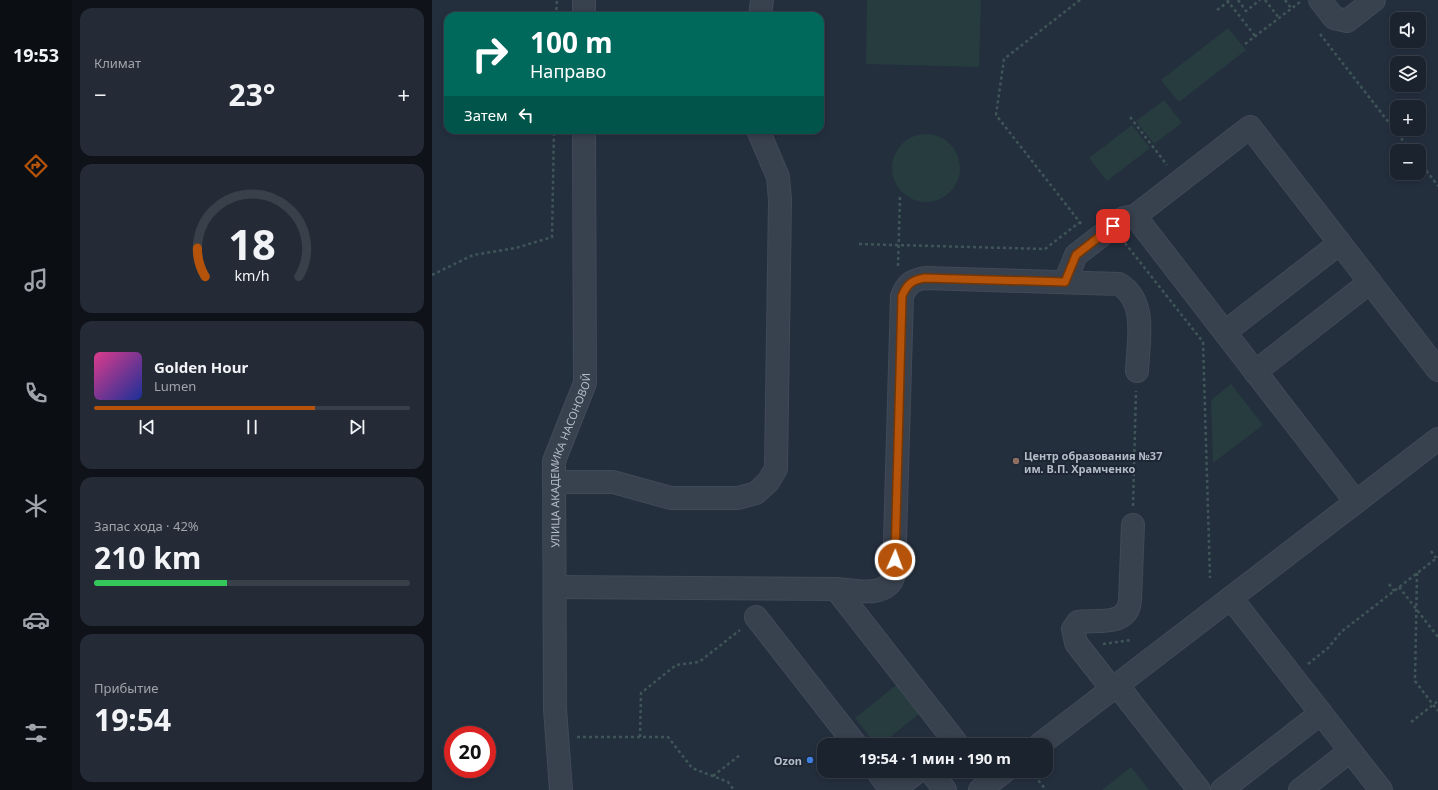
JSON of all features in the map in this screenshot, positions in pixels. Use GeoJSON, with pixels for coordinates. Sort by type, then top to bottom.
{"type":"FeatureCollection","features":[{"type":"Feature","properties":{"kind":"street"},"geometry":{"type":"LineString","coordinates":[[584,0],[584,12]]}},
{"type":"Feature","properties":{"kind":"street"},"geometry":{"type":"LineString","coordinates":[[760,12],[762,0]]}},
{"type":"Feature","properties":{"kind":"street"},"geometry":{"type":"LineString","coordinates":[[1311,5],[1334,18],[1347,21],[1374,0]]}},
{"type":"Feature","properties":{"kind":"street"},"geometry":{"type":"LineString","coordinates":[[1065,282],[1076,255],[1124,218],[1135,216],[1250,127],[1438,370]]}},
{"type":"Feature","properties":{"kind":"street","name":"УЛИЦА АКАДЕМИКА НАСОНОВОЙ"},"geometry":{"type":"LineString","coordinates":[[561,790],[555,709],[554,461],[585,383],[584,134]]}},
{"type":"Feature","properties":{"kind":"street"},"geometry":{"type":"LineString","coordinates":[[554,482],[613,482],[671,498],[738,498],[756,493],[768,482],[776,469],[780,200],[778,177],[760,134]]}},
{"type":"Feature","properties":{"kind":"street"},"geometry":{"type":"LineString","coordinates":[[1135,216],[1356,502]]}},
{"type":"Feature","properties":{"kind":"street"},"geometry":{"type":"LineString","coordinates":[[1225,332],[1340,243]]}},
{"type":"Feature","properties":{"kind":"street"},"geometry":{"type":"LineString","coordinates":[[554,580],[880,591],[887,588],[892,583],[894,575],[902,296],[906,287],[914,280],[925,278],[1119,284],[1127,290],[1136,302],[1138,309],[1137,371]]}},
{"type":"Feature","properties":{"kind":"street"},"geometry":{"type":"LineString","coordinates":[[1255,372],[1370,282]]}},
{"type":"Feature","properties":{"kind":"street"},"geometry":{"type":"LineString","coordinates":[[1048,738],[1438,439]]}},
{"type":"Feature","properties":{"kind":"street"},"geometry":{"type":"LineString","coordinates":[[1133,525],[1130,600],[1128,609],[1114,620],[1102,622],[1078,622],[1073,629],[1076,643],[1199,790]]}},
{"type":"Feature","properties":{"kind":"street"},"geometry":{"type":"LineString","coordinates":[[836,589],[953,738]]}},
{"type":"Feature","properties":{"kind":"street"},"geometry":{"type":"LineString","coordinates":[[1231,598],[1380,790]]}},
{"type":"Feature","properties":{"kind":"street"},"geometry":{"type":"LineString","coordinates":[[756,617],[851,738]]}},
{"type":"Feature","properties":{"kind":"street"},"geometry":{"type":"LineString","coordinates":[[1222,790],[1321,713]]}},
{"type":"Feature","properties":{"kind":"street"},"geometry":{"type":"LineString","coordinates":[[1300,790],[1350,751]]}},
{"type":"Feature","properties":{"kind":"street"},"geometry":{"type":"LineString","coordinates":[[883,778],[893,790],[909,778]]}},
{"type":"Feature","properties":{"kind":"street"},"geometry":{"type":"LineString","coordinates":[[936,778],[945,790]]}},
{"type":"Feature","properties":{"kind":"path"},"geometry":{"type":"LineString","coordinates":[[556,12],[557,0]]}},
{"type":"Feature","properties":{"kind":"path"},"geometry":{"type":"LineString","coordinates":[[1080,0],[1004,59],[996,115],[1094,241]]}},
{"type":"Feature","properties":{"kind":"path"},"geometry":{"type":"LineString","coordinates":[[1238,0],[1246,10],[1260,0]]}},
{"type":"Feature","properties":{"kind":"path"},"geometry":{"type":"LineString","coordinates":[[1265,0],[1279,18]]}},
{"type":"Feature","properties":{"kind":"path"},"geometry":{"type":"LineString","coordinates":[[1285,0],[1291,8]]}},
{"type":"Feature","properties":{"kind":"path"},"geometry":{"type":"LineString","coordinates":[[1245,44],[1302,0]]}},
{"type":"Feature","properties":{"kind":"path"},"geometry":{"type":"LineString","coordinates":[[1217,10],[1229,1],[1255,36]]}},
{"type":"Feature","properties":{"kind":"path"},"geometry":{"type":"LineString","coordinates":[[1297,4],[1311,5]]}},
{"type":"Feature","properties":{"kind":"path"},"geometry":{"type":"LineString","coordinates":[[1316,28],[1406,144]]}},
{"type":"Feature","properties":{"kind":"path"},"geometry":{"type":"LineString","coordinates":[[1130,118],[1180,182]]}},
{"type":"Feature","properties":{"kind":"path"},"geometry":{"type":"LineString","coordinates":[[432,275],[473,255],[516,248],[552,237],[554,134]]}},
{"type":"Feature","properties":{"kind":"path"},"geometry":{"type":"LineString","coordinates":[[1426,170],[1438,186]]}},
{"type":"Feature","properties":{"kind":"path"},"geometry":{"type":"LineString","coordinates":[[900,196],[898,274],[906,287]]}},
{"type":"Feature","properties":{"kind":"path"},"geometry":{"type":"LineString","coordinates":[[859,244],[1046,249],[1080,222]]}},
{"type":"Feature","properties":{"kind":"path"},"geometry":{"type":"LineString","coordinates":[[1113,226],[1203,342],[1210,578]]}},
{"type":"Feature","properties":{"kind":"path"},"geometry":{"type":"LineString","coordinates":[[1133,525],[1137,371]]}},
{"type":"Feature","properties":{"kind":"path"},"geometry":{"type":"LineString","coordinates":[[1292,676],[1328,648],[1341,632],[1437,558],[1431,551]]}},
{"type":"Feature","properties":{"kind":"path"},"geometry":{"type":"LineString","coordinates":[[1417,573],[1415,681],[1438,711]]}},
{"type":"Feature","properties":{"kind":"path"},"geometry":{"type":"LineString","coordinates":[[1389,584],[1394,591]]}},
{"type":"Feature","properties":{"kind":"path"},"geometry":{"type":"LineString","coordinates":[[1399,587],[1438,637]]}},
{"type":"Feature","properties":{"kind":"path"},"geometry":{"type":"LineString","coordinates":[[640,737],[640,693],[676,665],[699,662],[756,617]]}},
{"type":"Feature","properties":{"kind":"path"},"geometry":{"type":"LineString","coordinates":[[1411,722],[1438,701]]}},
{"type":"Feature","properties":{"kind":"path"},"geometry":{"type":"LineString","coordinates":[[557,737],[668,737],[692,768],[728,782],[734,790]]}},
{"type":"Feature","properties":{"kind":"path"},"geometry":{"type":"LineString","coordinates":[[713,776],[740,755]]}},
{"type":"Feature","properties":{"kind":"path"},"geometry":{"type":"LineString","coordinates":[[1037,778],[1046,790]]}},
{"type":"Feature","properties":{"kind":"green space"},"geometry":{"type":"Polygon","coordinates":[[[867,0],[981,0],[979,67],[866,64],[867,0]]]}},
{"type":"Feature","properties":{"kind":"green space"},"geometry":{"type":"Polygon","coordinates":[[[1228,28],[1246,50],[1179,102],[1161,80],[1228,28]]]}},
{"type":"Feature","properties":{"kind":"green space"},"geometry":{"type":"Polygon","coordinates":[[[1164,100],[1182,123],[1154,144],[1136,121],[1164,100]]]}},
{"type":"Feature","properties":{"kind":"green space"},"geometry":{"type":"Polygon","coordinates":[[[1132,125],[1150,148],[1107,181],[1089,158],[1132,125]]]}},
{"type":"Feature","properties":{"kind":"green space"},"geometry":{"type":"Polygon","coordinates":[[[919,134],[933,134],[945,139],[955,149],[960,161],[960,175],[955,187],[945,197],[933,202],[919,202],[907,197],[897,187],[892,175],[892,161],[897,149],[907,139],[919,134]]]}},
{"type":"Feature","properties":{"kind":"green space"},"geometry":{"type":"Polygon","coordinates":[[[1231,384],[1263,425],[1213,463],[1211,400],[1231,384]]]}},
{"type":"Feature","properties":{"kind":"green space"},"geometry":{"type":"Polygon","coordinates":[[[900,682],[923,711],[889,738],[871,738],[855,718],[900,682]]]}},
{"type":"Feature","properties":{"kind":"green space"},"geometry":{"type":"Polygon","coordinates":[[[1131,767],[1149,790],[1102,790],[1131,767]]]}},
{"type":"Feature","properties":{"kind":"place","name":"Центр образования №37 им. В.П. Храмченко"},"geometry":{"type":"Point","coordinates":[1016,461]}},
{"type":"Feature","properties":{"kind":"place","name":"Ozon"},"geometry":{"type":"Point","coordinates":[810,760]}},
{"type":"Feature","properties":{"kind":"route"},"geometry":{"type":"LineString","coordinates":[[895,560],[902,296],[906,287],[914,280],[925,278],[1065,282],[1076,255],[1113,226]]}}]}
